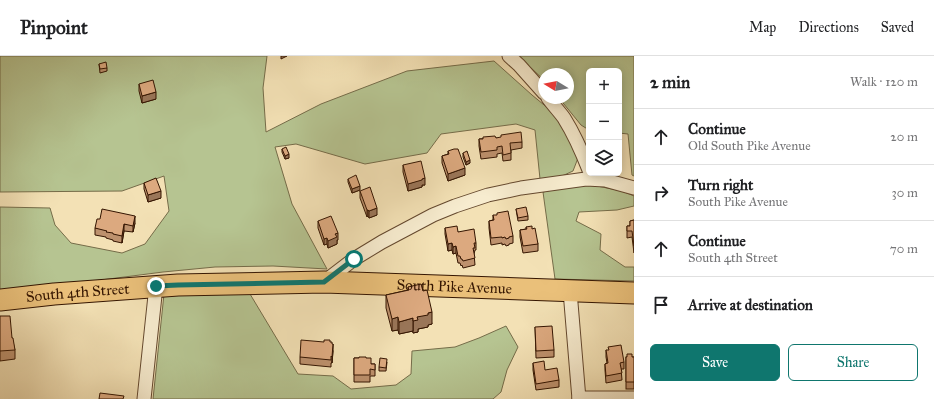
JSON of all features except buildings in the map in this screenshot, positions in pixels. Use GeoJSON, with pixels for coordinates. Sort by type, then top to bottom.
{"type":"FeatureCollection","features":[{"type":"Feature","properties":{"kind":"main road","name":"South Pike Avenue"},"geometry":{"type":"LineString","coordinates":[[275,284],[324,282],[634,293]]}},
{"type":"Feature","properties":{"kind":"main road","name":"South 4th Street"},"geometry":{"type":"LineString","coordinates":[[0,300],[156,286],[275,284]]}},
{"type":"Feature","properties":{"kind":"street"},"geometry":{"type":"LineString","coordinates":[[509,56],[538,86]]}},
{"type":"Feature","properties":{"kind":"street"},"geometry":{"type":"LineString","coordinates":[[553,104],[574,135],[586,163]]}},
{"type":"Feature","properties":{"kind":"street"},"geometry":{"type":"LineString","coordinates":[[324,282],[354,259],[382,242],[433,215],[454,206],[521,188],[552,183],[586,175]]}},
{"type":"Feature","properties":{"kind":"street"},"geometry":{"type":"LineString","coordinates":[[595,176],[634,188]]}},
{"type":"Feature","properties":{"kind":"street"},"geometry":{"type":"LineString","coordinates":[[144,399],[156,286]]}},
{"type":"Feature","properties":{"kind":"street"},"geometry":{"type":"LineString","coordinates":[[570,291],[579,399],[634,398]]}},
{"type":"Feature","properties":{"kind":"street"},"geometry":{"type":"LineString","coordinates":[[0,306],[54,294]]}},
{"type":"Feature","properties":{"kind":"green space"},"geometry":{"type":"Polygon","coordinates":[[[0,56],[267,56],[263,88],[266,132],[321,104],[407,71],[494,61],[538,100],[538,104],[543,104],[561,119],[578,158],[573,171],[562,176],[540,179],[535,130],[516,124],[441,134],[427,153],[365,164],[296,144],[275,147],[292,204],[327,269],[273,266],[215,267],[163,272],[0,293],[0,207],[50,208],[55,225],[71,243],[122,253],[145,244],[169,211],[164,176],[122,191],[0,192],[0,56]]]}},
{"type":"Feature","properties":{"kind":"green space"},"geometry":{"type":"Polygon","coordinates":[[[518,56],[634,56],[634,176],[632,175],[628,134],[622,133],[622,68],[586,68],[586,128],[581,125],[564,104],[574,104],[574,68],[538,68],[538,74],[518,56]]]}},
{"type":"Feature","properties":{"kind":"green space"},"geometry":{"type":"Polygon","coordinates":[[[592,185],[622,191],[634,196],[634,206],[617,210],[579,212],[576,221],[601,234],[600,250],[625,267],[634,267],[634,281],[555,279],[543,192],[562,188],[592,185]]]}},
{"type":"Feature","properties":{"kind":"green space"},"geometry":{"type":"Polygon","coordinates":[[[164,294],[250,294],[298,374],[333,376],[351,389],[396,385],[411,374],[412,351],[455,347],[506,326],[518,347],[507,370],[501,392],[493,399],[153,399],[164,294]]]}},
{"type":"Feature","properties":{"kind":"route"},"geometry":{"type":"LineString","coordinates":[[156,286],[324,282],[354,259]]}}]}
